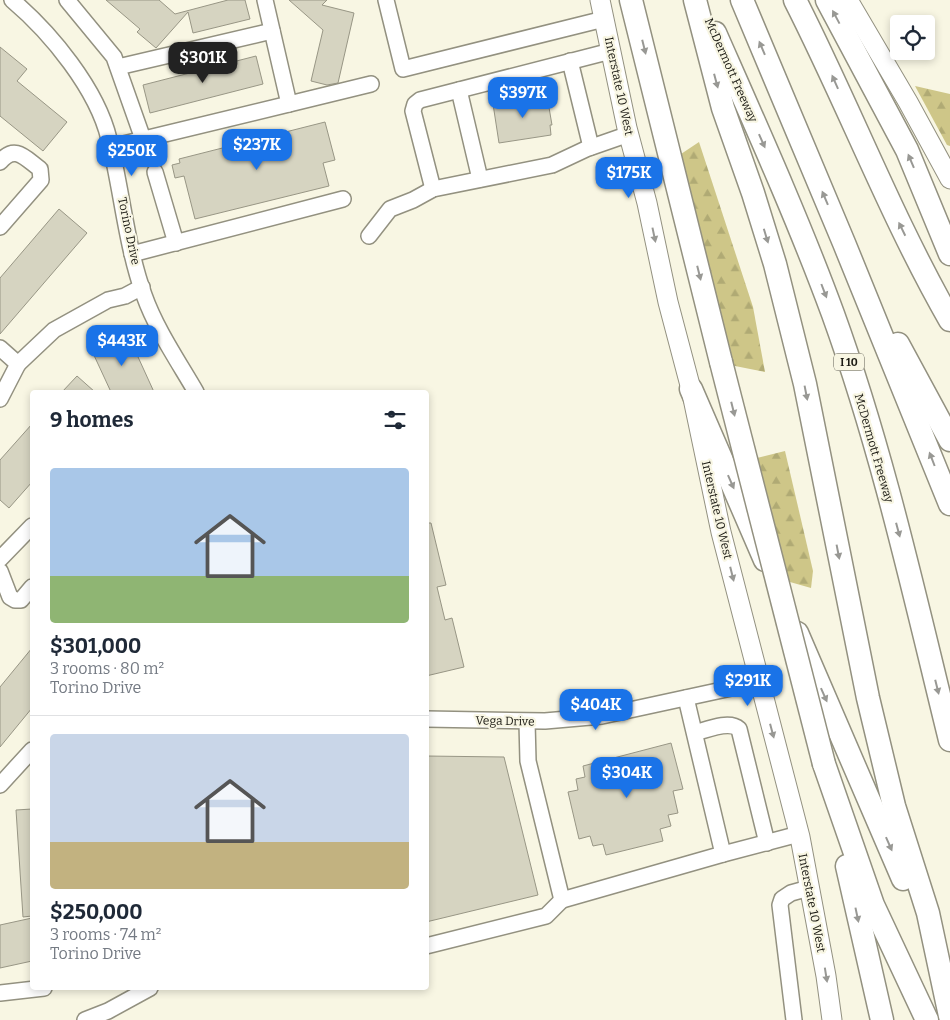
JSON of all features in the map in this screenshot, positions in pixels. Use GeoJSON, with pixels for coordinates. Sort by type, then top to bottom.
{"type":"FeatureCollection","features":[{"type":"Feature","properties":{"kind":"highway"},"geometry":{"type":"LineString","coordinates":[[631,0],[824,764],[882,1020]]}},
{"type":"Feature","properties":{"kind":"highway"},"geometry":{"type":"LineString","coordinates":[[695,0],[723,108],[753,193],[780,282],[804,384],[868,698],[894,806],[928,913],[950,1016]]}},
{"type":"Feature","properties":{"kind":"highway","name":"McDermott Freeway"},"geometry":{"type":"LineString","coordinates":[[700,0],[793,210],[833,315],[858,390],[885,482],[950,740]]}},
{"type":"Feature","properties":{"kind":"highway"},"geometry":{"type":"LineString","coordinates":[[742,0],[844,242],[950,504]]}},
{"type":"Feature","properties":{"kind":"highway"},"geometry":{"type":"LineString","coordinates":[[795,0],[821,51],[887,197],[924,273],[950,320]]}},
{"type":"Feature","properties":{"kind":"highway"},"geometry":{"type":"LineString","coordinates":[[827,0],[907,150],[950,254]]}},
{"type":"Feature","properties":{"kind":"highway"},"geometry":{"type":"LineString","coordinates":[[844,242],[950,440]]}},
{"type":"Feature","properties":{"kind":"highway"},"geometry":{"type":"LineString","coordinates":[[691,390],[898,864],[944,994]]}},
{"type":"Feature","properties":{"kind":"highway"},"geometry":{"type":"LineString","coordinates":[[824,764],[873,905],[927,1020]]}},
{"type":"Feature","properties":{"kind":"main road","name":"Interstate 10 West"},"geometry":{"type":"LineString","coordinates":[[600,0],[668,302],[691,390],[721,532],[799,834],[826,976],[832,1020]]}},
{"type":"Feature","properties":{"kind":"main road"},"geometry":{"type":"LineString","coordinates":[[848,0],[908,102],[950,179]]}},
{"type":"Feature","properties":{"kind":"street","name":"Torino Drive"},"geometry":{"type":"LineString","coordinates":[[12,0],[57,45],[75,70],[102,118],[111,147],[132,254],[142,287],[158,328],[195,390]]}},
{"type":"Feature","properties":{"kind":"street"},"geometry":{"type":"LineString","coordinates":[[67,0],[114,57],[143,139]]}},
{"type":"Feature","properties":{"kind":"street"},"geometry":{"type":"LineString","coordinates":[[265,0],[289,104]]}},
{"type":"Feature","properties":{"kind":"street"},"geometry":{"type":"LineString","coordinates":[[386,0],[403,69],[604,19]]}},
{"type":"Feature","properties":{"kind":"street"},"geometry":{"type":"LineString","coordinates":[[118,67],[272,31]]}},
{"type":"Feature","properties":{"kind":"street"},"geometry":{"type":"LineString","coordinates":[[433,189],[413,111],[414,104],[420,100],[611,51]]}},
{"type":"Feature","properties":{"kind":"street"},"geometry":{"type":"LineString","coordinates":[[570,61],[591,147]]}},
{"type":"Feature","properties":{"kind":"street"},"geometry":{"type":"LineString","coordinates":[[111,147],[370,84]]}},
{"type":"Feature","properties":{"kind":"street"},"geometry":{"type":"LineString","coordinates":[[459,90],[480,179]]}},
{"type":"Feature","properties":{"kind":"street"},"geometry":{"type":"LineString","coordinates":[[369,236],[390,209],[413,200],[433,189],[552,165],[591,147],[629,134]]}},
{"type":"Feature","properties":{"kind":"street"},"geometry":{"type":"LineString","coordinates":[[0,162],[11,152],[16,152],[40,169],[42,176],[41,180],[0,227]]}},
{"type":"Feature","properties":{"kind":"street"},"geometry":{"type":"LineString","coordinates":[[156,172],[176,243]]}},
{"type":"Feature","properties":{"kind":"street"},"geometry":{"type":"LineString","coordinates":[[132,254],[342,199]]}},
{"type":"Feature","properties":{"kind":"street"},"geometry":{"type":"LineString","coordinates":[[0,399],[18,364],[54,330],[108,300],[125,296],[142,287]]}},
{"type":"Feature","properties":{"kind":"street"},"geometry":{"type":"LineString","coordinates":[[0,348],[18,364]]}},
{"type":"Feature","properties":{"kind":"street"},"geometry":{"type":"LineString","coordinates":[[0,559],[30,528]]}},
{"type":"Feature","properties":{"kind":"street"},"geometry":{"type":"LineString","coordinates":[[0,571],[10,597],[15,600],[21,600],[30,589]]}},
{"type":"Feature","properties":{"kind":"street","name":"Vega Drive"},"geometry":{"type":"LineString","coordinates":[[429,719],[527,722],[602,716],[759,682]]}},
{"type":"Feature","properties":{"kind":"street"},"geometry":{"type":"LineString","coordinates":[[686,698],[723,854]]}},
{"type":"Feature","properties":{"kind":"street"},"geometry":{"type":"LineString","coordinates":[[527,722],[528,762],[562,900]]}},
{"type":"Feature","properties":{"kind":"street"},"geometry":{"type":"LineString","coordinates":[[695,734],[729,725],[739,729],[767,843]]}},
{"type":"Feature","properties":{"kind":"street"},"geometry":{"type":"LineString","coordinates":[[0,784],[30,752]]}},
{"type":"Feature","properties":{"kind":"street"},"geometry":{"type":"LineString","coordinates":[[429,945],[546,916],[562,900],[799,834]]}},
{"type":"Feature","properties":{"kind":"street"},"geometry":{"type":"LineString","coordinates":[[794,1020],[780,905],[782,899],[791,893],[810,888]]}},
{"type":"Feature","properties":{"kind":"street"},"geometry":{"type":"LineString","coordinates":[[0,993],[30,990]]}},
{"type":"Feature","properties":{"kind":"street"},"geometry":{"type":"LineString","coordinates":[[85,1020],[108,1011],[146,990]]}},
{"type":"Feature","properties":{"kind":"green space"},"geometry":{"type":"Polygon","coordinates":[[[915,86],[950,94],[950,146],[947,145],[915,86]]]}},
{"type":"Feature","properties":{"kind":"green space"},"geometry":{"type":"Polygon","coordinates":[[[699,142],[753,307],[765,372],[730,365],[675,158],[699,142]]]}},
{"type":"Feature","properties":{"kind":"green space"},"geometry":{"type":"Polygon","coordinates":[[[785,451],[813,571],[811,588],[783,580],[757,458],[785,451]]]}},
{"type":"Feature","properties":{"kind":"building"},"geometry":{"type":"Polygon","coordinates":[[[106,0],[159,0],[175,14],[228,0],[245,0],[250,19],[193,33],[188,12],[156,48],[137,32],[140,29],[106,0]]]}},
{"type":"Feature","properties":{"kind":"building"},"geometry":{"type":"Polygon","coordinates":[[[289,0],[327,0],[322,5],[354,13],[338,83],[327,85],[311,81],[323,30],[289,0]]]}},
{"type":"Feature","properties":{"kind":"building"},"geometry":{"type":"Polygon","coordinates":[[[0,47],[27,69],[17,81],[67,122],[43,151],[0,116],[0,47]]]}},
{"type":"Feature","properties":{"kind":"building"},"geometry":{"type":"Polygon","coordinates":[[[256,56],[263,84],[150,113],[143,85],[256,56]]]}},
{"type":"Feature","properties":{"kind":"building"},"geometry":{"type":"Polygon","coordinates":[[[547,96],[552,125],[550,125],[551,135],[499,143],[493,104],[547,96]]]}},
{"type":"Feature","properties":{"kind":"building"},"geometry":{"type":"Polygon","coordinates":[[[325,122],[335,160],[323,163],[329,186],[195,219],[184,176],[175,178],[172,165],[180,163],[179,159],[325,122]]]}},
{"type":"Feature","properties":{"kind":"building"},"geometry":{"type":"Polygon","coordinates":[[[59,209],[87,233],[0,334],[0,278],[59,209]]]}},
{"type":"Feature","properties":{"kind":"building"},"geometry":{"type":"Polygon","coordinates":[[[128,335],[153,390],[110,390],[92,351],[128,335]]]}},
{"type":"Feature","properties":{"kind":"building"},"geometry":{"type":"Polygon","coordinates":[[[77,376],[93,390],[64,390],[77,376]]]}},
{"type":"Feature","properties":{"kind":"building"},"geometry":{"type":"Polygon","coordinates":[[[30,426],[30,484],[9,508],[0,500],[0,460],[30,426]]]}},
{"type":"Feature","properties":{"kind":"building"},"geometry":{"type":"Polygon","coordinates":[[[429,523],[431,523],[446,585],[437,587],[445,620],[452,618],[464,667],[429,675],[429,523]]]}},
{"type":"Feature","properties":{"kind":"building"},"geometry":{"type":"Polygon","coordinates":[[[30,650],[30,710],[0,747],[0,687],[30,650]]]}},
{"type":"Feature","properties":{"kind":"building"},"geometry":{"type":"Polygon","coordinates":[[[671,743],[683,789],[673,791],[678,813],[668,815],[671,826],[660,829],[663,841],[606,855],[603,844],[593,846],[590,836],[579,839],[568,792],[578,790],[576,779],[585,777],[583,766],[671,743]]]}},
{"type":"Feature","properties":{"kind":"building"},"geometry":{"type":"Polygon","coordinates":[[[429,756],[504,757],[538,895],[429,921],[429,756]]]}},
{"type":"Feature","properties":{"kind":"building"},"geometry":{"type":"Polygon","coordinates":[[[30,809],[30,916],[23,917],[16,810],[30,809]]]}},
{"type":"Feature","properties":{"kind":"building"},"geometry":{"type":"Polygon","coordinates":[[[30,918],[30,961],[0,968],[0,925],[30,918]]]}}]}
